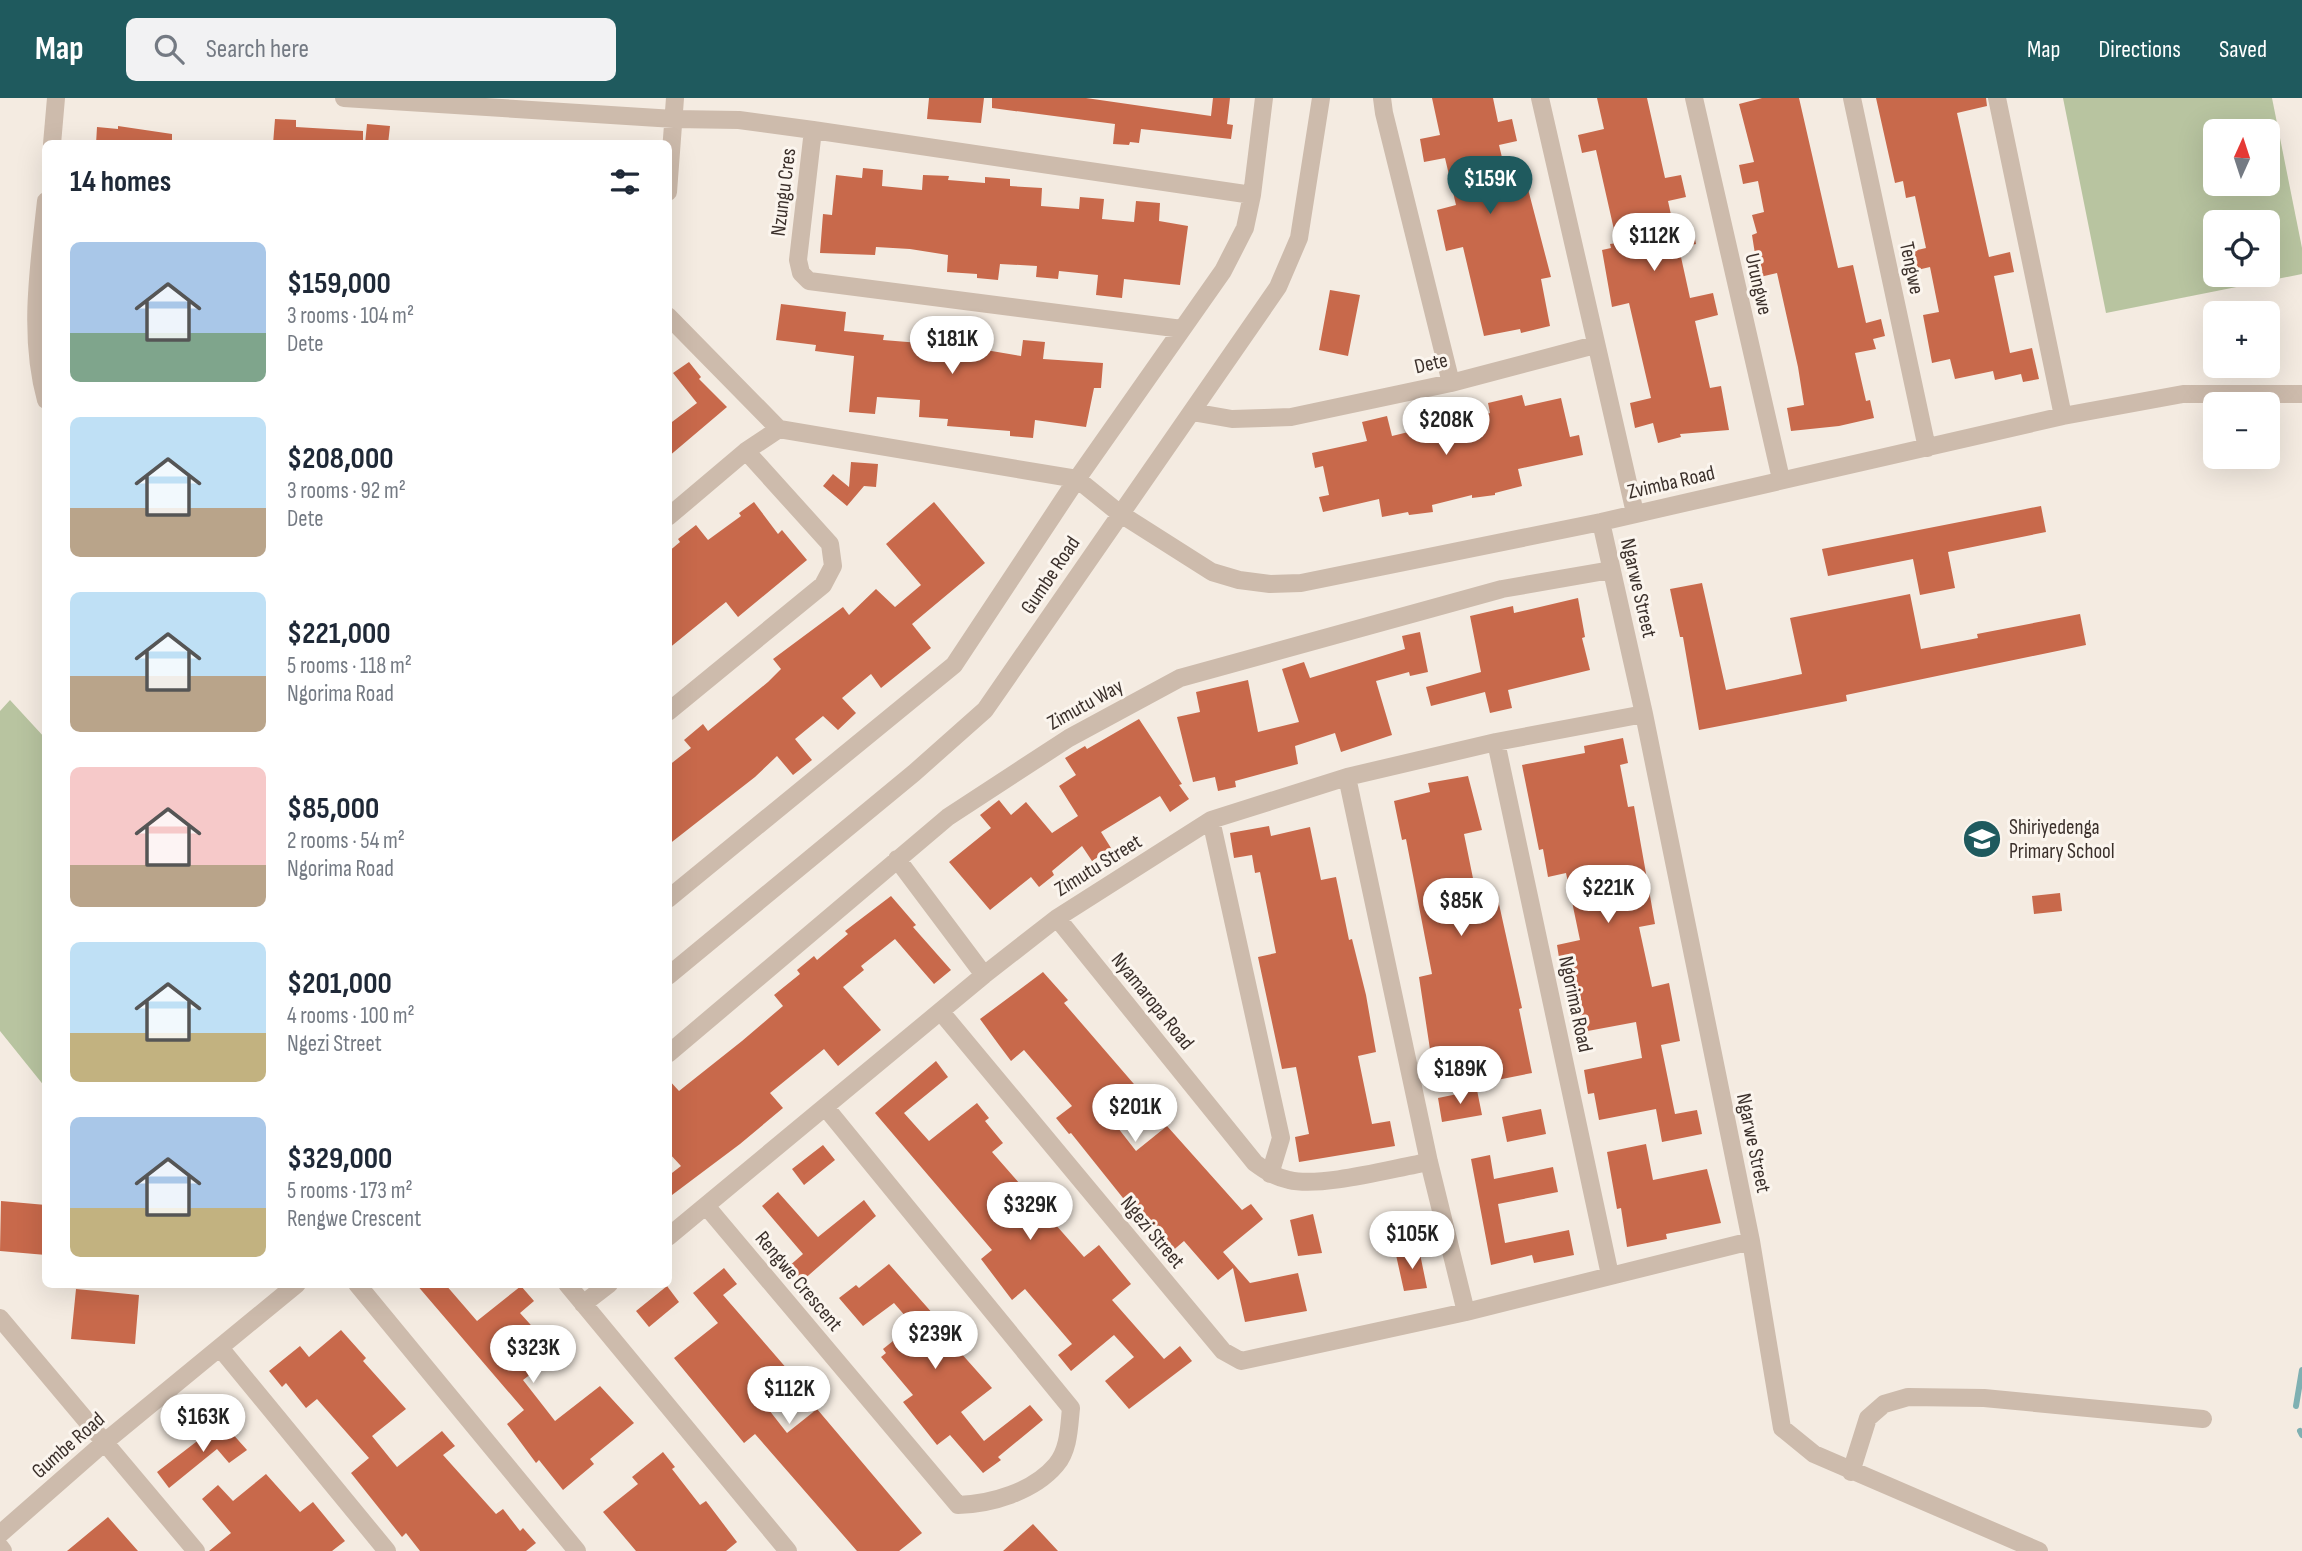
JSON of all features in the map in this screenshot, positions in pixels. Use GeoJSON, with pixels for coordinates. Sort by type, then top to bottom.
{"type":"FeatureCollection","features":[{"type":"Feature","properties":{"kind":"street"},"geometry":{"type":"LineString","coordinates":[[52,140],[56,98]]}},
{"type":"Feature","properties":{"kind":"street"},"geometry":{"type":"LineString","coordinates":[[344,98],[674,119],[739,120],[813,130]]}},
{"type":"Feature","properties":{"kind":"street"},"geometry":{"type":"LineString","coordinates":[[672,143],[675,98]]}},
{"type":"Feature","properties":{"kind":"street"},"geometry":{"type":"LineString","coordinates":[[672,896],[954,665],[1077,479],[1223,271],[1245,228],[1252,195],[1264,98]]}},
{"type":"Feature","properties":{"kind":"street","name":"Gumbe Road"},"geometry":{"type":"LineString","coordinates":[[672,973],[914,773],[985,710],[1278,287],[1298,238],[1321,98]]}},
{"type":"Feature","properties":{"kind":"street"},"geometry":{"type":"LineString","coordinates":[[1382,98],[1451,383]]}},
{"type":"Feature","properties":{"kind":"street"},"geometry":{"type":"LineString","coordinates":[[1540,98],[1635,513]]}},
{"type":"Feature","properties":{"kind":"street","name":"Urungwe"},"geometry":{"type":"LineString","coordinates":[[1694,98],[1781,479]]}},
{"type":"Feature","properties":{"kind":"street","name":"Tengwe"},"geometry":{"type":"LineString","coordinates":[[1852,98],[1927,448]]}},
{"type":"Feature","properties":{"kind":"street"},"geometry":{"type":"LineString","coordinates":[[1997,98],[2063,416]]}},
{"type":"Feature","properties":{"kind":"street","name":"Nzungu Cres"},"geometry":{"type":"LineString","coordinates":[[1182,329],[809,281],[801,273],[797,260],[813,130],[1252,195]]}},
{"type":"Feature","properties":{"kind":"street"},"geometry":{"type":"LineString","coordinates":[[42,250],[36,305],[42,375]]}},
{"type":"Feature","properties":{"kind":"street"},"geometry":{"type":"LineString","coordinates":[[672,323],[700,347],[779,429],[1077,479]]}},
{"type":"Feature","properties":{"kind":"street","name":"Dete"},"geometry":{"type":"LineString","coordinates":[[1192,412],[1232,419],[1291,417],[1451,383],[1595,345]]}},
{"type":"Feature","properties":{"kind":"street","name":"Zvimba Road"},"geometry":{"type":"LineString","coordinates":[[1077,479],[1119,513],[1212,572],[1238,580],[1270,584],[1301,583],[1601,522],[2063,416],[2183,394],[2302,394]]}},
{"type":"Feature","properties":{"kind":"street"},"geometry":{"type":"LineString","coordinates":[[672,514],[746,451],[779,429]]}},
{"type":"Feature","properties":{"kind":"street"},"geometry":{"type":"LineString","coordinates":[[672,709],[823,585],[833,566],[830,544],[746,451]]}},
{"type":"Feature","properties":{"kind":"street","name":"Ngarwe Street"},"geometry":{"type":"LineString","coordinates":[[1601,522],[1644,714],[1751,1241],[1782,1428],[1814,1454],[1851,1472],[2039,1551]]}},
{"type":"Feature","properties":{"kind":"street","name":"Zimutu Way"},"geometry":{"type":"LineString","coordinates":[[672,1051],[948,817],[1069,738],[1180,678],[1502,589],[1611,570]]}},
{"type":"Feature","properties":{"kind":"street","name":"Zimutu Street"},"geometry":{"type":"LineString","coordinates":[[672,1234],[984,975],[1057,918],[1211,820],[1347,777],[1496,742],[1644,714]]}},
{"type":"Feature","properties":{"kind":"street","name":"Ngorima Road"},"geometry":{"type":"LineString","coordinates":[[1496,742],[1610,1275]]}},
{"type":"Feature","properties":{"kind":"street"},"geometry":{"type":"LineString","coordinates":[[1347,777],[1429,1162],[1466,1312],[1751,1241]]}},
{"type":"Feature","properties":{"kind":"street"},"geometry":{"type":"LineString","coordinates":[[1211,820],[1281,1138],[1269,1174],[1292,1181],[1330,1180],[1429,1162]]}},
{"type":"Feature","properties":{"kind":"street"},"geometry":{"type":"LineString","coordinates":[[897,859],[984,975]]}},
{"type":"Feature","properties":{"kind":"street","name":"Nyamaropa Road"},"geometry":{"type":"LineString","coordinates":[[1057,918],[1255,1163],[1269,1174]]}},
{"type":"Feature","properties":{"kind":"street","name":"Ngezi Street"},"geometry":{"type":"LineString","coordinates":[[941,1012],[1223,1351],[1241,1361],[1466,1312]]}},
{"type":"Feature","properties":{"kind":"street","name":"Rengwe Crescent"},"geometry":{"type":"LineString","coordinates":[[707,1207],[958,1504],[979,1504],[1010,1495],[1049,1471],[1057,1464],[1068,1441],[1071,1408],[826,1108]]}},
{"type":"Feature","properties":{"kind":"street","name":"Gumbe Road"},"geometry":{"type":"LineString","coordinates":[[0,1534],[106,1441],[293,1288]]}},
{"type":"Feature","properties":{"kind":"street"},"geometry":{"type":"LineString","coordinates":[[360,1288],[577,1551]]}},
{"type":"Feature","properties":{"kind":"street"},"geometry":{"type":"LineString","coordinates":[[570,1288],[788,1551]]}},
{"type":"Feature","properties":{"kind":"street"},"geometry":{"type":"LineString","coordinates":[[583,1304],[604,1288]]}},
{"type":"Feature","properties":{"kind":"street"},"geometry":{"type":"LineString","coordinates":[[0,1318],[196,1551]]}},
{"type":"Feature","properties":{"kind":"street"},"geometry":{"type":"LineString","coordinates":[[221,1349],[387,1551]]}},
{"type":"Feature","properties":{"kind":"street"},"geometry":{"type":"LineString","coordinates":[[1851,1472],[1868,1418],[1884,1404],[1908,1396],[1984,1398],[2203,1419]]}},
{"type":"Feature","properties":{"kind":"green space"},"geometry":{"type":"Polygon","coordinates":[[[2063,98],[2272,98],[2276,119],[2203,119],[2203,196],[2280,196],[2280,138],[2302,248],[2302,274],[2280,278],[2280,210],[2203,210],[2203,287],[2237,287],[2106,313],[2063,98]]]}},
{"type":"Feature","properties":{"kind":"green space"},"geometry":{"type":"Polygon","coordinates":[[[10,700],[42,735],[42,1083],[0,1031],[0,711],[10,700]]]}},
{"type":"Feature","properties":{"kind":"building"},"geometry":{"type":"Polygon","coordinates":[[[929,98],[984,98],[981,123],[927,119],[929,98]]]}},
{"type":"Feature","properties":{"kind":"building"},"geometry":{"type":"Polygon","coordinates":[[[992,98],[1086,98],[1211,116],[1213,98],[1230,98],[1227,124],[1233,125],[1231,139],[1141,129],[1139,143],[1113,144],[1115,124],[992,108],[992,98]]]}},
{"type":"Feature","properties":{"kind":"building"},"geometry":{"type":"Polygon","coordinates":[[[1432,98],[1493,98],[1498,122],[1512,119],[1517,141],[1499,145],[1506,174],[1523,170],[1551,277],[1541,279],[1550,326],[1521,333],[1520,329],[1484,336],[1463,247],[1446,251],[1437,210],[1456,205],[1445,158],[1424,162],[1420,139],[1440,135],[1432,98]]]}},
{"type":"Feature","properties":{"kind":"building"},"geometry":{"type":"Polygon","coordinates":[[[1597,98],[1647,98],[1665,178],[1681,175],[1686,197],[1668,201],[1675,233],[1693,229],[1696,244],[1679,248],[1690,298],[1713,293],[1718,315],[1695,321],[1710,388],[1721,386],[1729,430],[1680,434],[1681,437],[1658,443],[1653,423],[1635,428],[1630,403],[1651,398],[1629,303],[1612,307],[1602,250],[1617,243],[1596,150],[1582,153],[1578,135],[1604,129],[1597,98]]]}},
{"type":"Feature","properties":{"kind":"building"},"geometry":{"type":"Polygon","coordinates":[[[1762,98],[1799,98],[1838,268],[1853,265],[1866,323],[1881,319],[1885,336],[1873,339],[1876,349],[1855,353],[1866,401],[1870,400],[1874,418],[1839,426],[1791,431],[1787,408],[1804,405],[1798,367],[1777,273],[1760,277],[1755,254],[1752,235],[1757,233],[1752,215],[1764,212],[1758,181],[1743,184],[1739,165],[1754,162],[1739,104],[1762,98]]]}},
{"type":"Feature","properties":{"kind":"building"},"geometry":{"type":"Polygon","coordinates":[[[1876,98],[1986,98],[1987,106],[1957,113],[1989,257],[2010,252],[2014,272],[1994,276],[2010,353],[2032,348],[2039,379],[2023,382],[2021,374],[1995,380],[1993,371],[1955,379],[1950,359],[1932,363],[1923,315],[1939,312],[1930,267],[1913,271],[1909,252],[1926,248],[1915,196],[1906,198],[1903,181],[1895,183],[1876,98]]]}},
{"type":"Feature","properties":{"kind":"building"},"geometry":{"type":"Polygon","coordinates":[[[275,119],[296,120],[296,127],[363,131],[363,140],[273,140],[275,119]]]}},
{"type":"Feature","properties":{"kind":"building"},"geometry":{"type":"Polygon","coordinates":[[[367,124],[390,126],[388,140],[365,140],[367,124]]]}},
{"type":"Feature","properties":{"kind":"building"},"geometry":{"type":"Polygon","coordinates":[[[118,126],[172,134],[172,140],[96,140],[97,127],[118,129],[118,126]]]}},
{"type":"Feature","properties":{"kind":"building"},"geometry":{"type":"Polygon","coordinates":[[[863,168],[883,170],[882,186],[922,190],[923,175],[949,176],[948,180],[985,183],[985,177],[1010,179],[1010,186],[1042,188],[1041,206],[1079,209],[1080,197],[1104,199],[1102,219],[1134,222],[1136,201],[1160,203],[1159,221],[1188,226],[1180,285],[1124,279],[1122,298],[1096,295],[1098,275],[1059,271],[1058,279],[1036,277],[1037,266],[1000,264],[998,280],[977,278],[977,274],[947,272],[948,255],[910,249],[876,247],[875,255],[820,253],[823,214],[832,215],[836,175],[862,178],[863,168]]]}},
{"type":"Feature","properties":{"kind":"building"},"geometry":{"type":"Polygon","coordinates":[[[1330,290],[1360,295],[1348,356],[1319,350],[1330,290]]]}},
{"type":"Feature","properties":{"kind":"building"},"geometry":{"type":"Polygon","coordinates":[[[781,304],[846,312],[844,331],[884,335],[883,340],[932,344],[933,341],[1021,356],[1023,340],[1045,342],[1043,359],[1103,363],[1101,388],[1094,388],[1086,427],[1035,420],[1033,438],[1010,436],[1010,431],[947,426],[948,419],[919,417],[920,400],[877,397],[875,414],[849,412],[854,356],[815,351],[816,345],[776,340],[781,304]]]}},
{"type":"Feature","properties":{"kind":"building"},"geometry":{"type":"Polygon","coordinates":[[[689,362],[701,377],[699,379],[727,407],[672,454],[672,422],[697,403],[673,373],[689,362]]]}},
{"type":"Feature","properties":{"kind":"building"},"geometry":{"type":"Polygon","coordinates":[[[1522,395],[1525,406],[1561,398],[1570,437],[1579,435],[1583,455],[1518,469],[1522,486],[1495,495],[1472,498],[1472,495],[1432,505],[1433,512],[1409,515],[1408,512],[1382,517],[1379,499],[1323,512],[1319,497],[1329,495],[1323,466],[1315,468],[1312,453],[1367,441],[1362,422],[1387,416],[1392,436],[1437,425],[1433,409],[1450,404],[1454,422],[1490,413],[1488,403],[1522,395]]]}},
{"type":"Feature","properties":{"kind":"building"},"geometry":{"type":"Polygon","coordinates":[[[851,462],[878,464],[876,487],[864,486],[847,506],[823,486],[833,474],[849,487],[851,462]]]}},
{"type":"Feature","properties":{"kind":"building"},"geometry":{"type":"Polygon","coordinates":[[[754,502],[778,534],[782,530],[807,560],[738,617],[726,602],[672,646],[672,549],[680,542],[678,539],[696,525],[708,540],[741,516],[739,513],[754,502]]]}},
{"type":"Feature","properties":{"kind":"building"},"geometry":{"type":"Polygon","coordinates":[[[934,502],[985,563],[912,624],[931,648],[881,688],[871,674],[842,698],[856,713],[838,730],[823,716],[795,739],[812,760],[793,775],[777,756],[755,777],[672,842],[672,763],[691,748],[684,740],[703,724],[708,731],[768,682],[781,669],[773,659],[843,607],[849,615],[876,589],[895,607],[921,585],[886,544],[934,502]]]}},
{"type":"Feature","properties":{"kind":"building"},"geometry":{"type":"Polygon","coordinates":[[[2041,506],[2046,532],[1948,552],[1955,588],[1920,595],[1913,559],[1828,576],[1822,549],[2041,506]]]}},
{"type":"Feature","properties":{"kind":"building"},"geometry":{"type":"Polygon","coordinates":[[[1702,583],[1726,690],[1802,674],[1790,618],[1910,594],[1921,649],[1978,638],[1977,634],[2080,614],[2086,645],[1846,695],[1847,701],[1699,730],[1683,637],[1680,637],[1670,589],[1702,583]]]}},
{"type":"Feature","properties":{"kind":"building"},"geometry":{"type":"Polygon","coordinates":[[[1578,598],[1585,637],[1582,638],[1590,670],[1508,690],[1512,708],[1490,713],[1485,692],[1431,706],[1426,687],[1481,672],[1470,616],[1513,606],[1514,613],[1578,598]]]}},
{"type":"Feature","properties":{"kind":"building"},"geometry":{"type":"Polygon","coordinates":[[[1420,632],[1428,672],[1410,676],[1409,672],[1376,681],[1392,735],[1341,752],[1335,733],[1295,746],[1298,764],[1235,781],[1236,787],[1218,791],[1215,777],[1193,782],[1177,717],[1200,712],[1196,692],[1248,680],[1258,732],[1299,722],[1282,669],[1304,662],[1310,678],[1405,649],[1402,636],[1420,632]]]}},
{"type":"Feature","properties":{"kind":"building"},"geometry":{"type":"Polygon","coordinates":[[[1139,719],[1189,799],[1170,812],[1160,796],[1101,832],[1111,848],[1092,861],[1082,846],[1052,871],[1054,875],[1039,887],[1031,877],[990,910],[949,862],[991,828],[980,815],[999,800],[1011,815],[1026,802],[1052,833],[1078,816],[1059,786],[1076,775],[1065,758],[1085,746],[1087,749],[1139,719]]]}},
{"type":"Feature","properties":{"kind":"building"},"geometry":{"type":"Polygon","coordinates":[[[1623,738],[1628,763],[1620,765],[1628,807],[1634,806],[1655,924],[1639,927],[1652,987],[1669,983],[1680,1041],[1661,1045],[1675,1114],[1697,1110],[1702,1134],[1662,1142],[1656,1109],[1599,1120],[1594,1093],[1588,1094],[1584,1070],[1642,1058],[1636,1022],[1577,1033],[1569,968],[1561,970],[1557,945],[1580,940],[1566,873],[1548,877],[1543,849],[1539,850],[1522,765],[1585,753],[1584,746],[1623,738]]]}},
{"type":"Feature","properties":{"kind":"building"},"geometry":{"type":"Polygon","coordinates":[[[1468,776],[1482,830],[1464,834],[1477,898],[1497,895],[1522,1008],[1519,1009],[1532,1073],[1492,1081],[1488,1058],[1433,1069],[1419,977],[1432,974],[1406,839],[1402,840],[1394,801],[1430,792],[1428,783],[1468,776]]]}},
{"type":"Feature","properties":{"kind":"building"},"geometry":{"type":"Polygon","coordinates":[[[1269,826],[1271,836],[1310,827],[1321,880],[1336,877],[1349,940],[1352,939],[1366,995],[1376,1052],[1358,1056],[1372,1124],[1390,1121],[1395,1146],[1299,1162],[1295,1137],[1309,1134],[1296,1067],[1282,1069],[1258,957],[1276,953],[1260,872],[1255,873],[1252,855],[1234,858],[1230,833],[1269,826]]]}},
{"type":"Feature","properties":{"kind":"building"},"geometry":{"type":"Polygon","coordinates":[[[2060,893],[2062,911],[2034,914],[2032,896],[2060,893]]]}},
{"type":"Feature","properties":{"kind":"building"},"geometry":{"type":"Polygon","coordinates":[[[891,896],[916,925],[913,927],[951,970],[934,984],[895,939],[861,966],[864,970],[843,987],[881,1030],[838,1066],[824,1049],[770,1093],[783,1108],[672,1195],[672,1173],[681,1166],[672,1156],[672,1083],[679,1091],[783,1006],[774,995],[800,974],[797,970],[814,956],[817,960],[848,934],[845,931],[891,896]]]}},
{"type":"Feature","properties":{"kind":"building"},"geometry":{"type":"Polygon","coordinates":[[[1043,972],[1068,1000],[1064,1003],[1146,1098],[1115,1123],[1118,1128],[1136,1151],[1167,1126],[1242,1210],[1251,1204],[1263,1219],[1223,1252],[1250,1283],[1298,1273],[1307,1311],[1245,1322],[1233,1268],[1218,1280],[1184,1241],[1170,1253],[1130,1200],[1127,1203],[1056,1118],[1072,1106],[1024,1050],[1011,1061],[980,1019],[1043,972]]]}},
{"type":"Feature","properties":{"kind":"building"},"geometry":{"type":"Polygon","coordinates":[[[936,1061],[948,1077],[904,1113],[929,1141],[977,1103],[989,1118],[985,1121],[1003,1143],[992,1152],[1084,1257],[1099,1245],[1131,1284],[1112,1300],[1164,1359],[1180,1346],[1192,1361],[1129,1409],[1105,1381],[1134,1357],[1114,1335],[1071,1371],[1058,1355],[1072,1344],[1025,1289],[1012,1300],[981,1259],[992,1250],[875,1113],[936,1061]]]}},
{"type":"Feature","properties":{"kind":"building"},"geometry":{"type":"Polygon","coordinates":[[[1477,1090],[1482,1115],[1442,1122],[1438,1098],[1477,1090]]]}},
{"type":"Feature","properties":{"kind":"building"},"geometry":{"type":"Polygon","coordinates":[[[1541,1109],[1546,1134],[1507,1142],[1502,1117],[1541,1109]]]}},
{"type":"Feature","properties":{"kind":"building"},"geometry":{"type":"Polygon","coordinates":[[[1646,1144],[1653,1180],[1707,1169],[1721,1223],[1666,1234],[1667,1239],[1627,1247],[1621,1208],[1617,1209],[1607,1152],[1646,1144]]]}},
{"type":"Feature","properties":{"kind":"building"},"geometry":{"type":"Polygon","coordinates":[[[823,1145],[835,1160],[804,1185],[792,1169],[823,1145]]]}},
{"type":"Feature","properties":{"kind":"building"},"geometry":{"type":"Polygon","coordinates":[[[1490,1155],[1494,1179],[1553,1167],[1558,1192],[1498,1204],[1505,1243],[1569,1230],[1574,1255],[1534,1263],[1532,1255],[1491,1265],[1471,1159],[1490,1155]]]}},
{"type":"Feature","properties":{"kind":"building"},"geometry":{"type":"Polygon","coordinates":[[[778,1192],[818,1237],[864,1200],[876,1216],[801,1282],[788,1267],[803,1254],[762,1206],[778,1192]]]}},
{"type":"Feature","properties":{"kind":"building"},"geometry":{"type":"Polygon","coordinates":[[[1,1201],[42,1205],[42,1255],[0,1251],[1,1201]]]}},
{"type":"Feature","properties":{"kind":"building"},"geometry":{"type":"Polygon","coordinates":[[[1313,1214],[1322,1253],[1298,1256],[1290,1220],[1313,1214]]]}},
{"type":"Feature","properties":{"kind":"building"},"geometry":{"type":"Polygon","coordinates":[[[1419,1249],[1427,1288],[1404,1291],[1396,1255],[1419,1249]]]}},
{"type":"Feature","properties":{"kind":"building"},"geometry":{"type":"Polygon","coordinates":[[[889,1264],[956,1340],[952,1343],[992,1388],[961,1412],[984,1441],[1030,1405],[1043,1420],[998,1457],[1001,1460],[983,1473],[950,1435],[937,1445],[903,1402],[913,1395],[881,1357],[886,1353],[883,1349],[913,1325],[894,1303],[863,1326],[839,1298],[856,1285],[859,1288],[889,1264]]]}},
{"type":"Feature","properties":{"kind":"building"},"geometry":{"type":"Polygon","coordinates":[[[724,1268],[737,1284],[723,1295],[801,1385],[769,1410],[787,1433],[817,1409],[922,1533],[899,1551],[857,1551],[755,1434],[744,1443],[674,1358],[718,1323],[693,1293],[724,1268]]]}},
{"type":"Feature","properties":{"kind":"building"},"geometry":{"type":"Polygon","coordinates":[[[419,1288],[448,1288],[477,1321],[518,1288],[523,1288],[534,1301],[520,1313],[557,1354],[523,1380],[555,1421],[600,1386],[634,1423],[590,1459],[594,1464],[563,1490],[539,1460],[536,1463],[507,1424],[524,1410],[419,1288]]]}},
{"type":"Feature","properties":{"kind":"building"},"geometry":{"type":"Polygon","coordinates":[[[665,1288],[668,1288],[679,1302],[649,1327],[636,1311],[665,1288]]]}},
{"type":"Feature","properties":{"kind":"building"},"geometry":{"type":"Polygon","coordinates":[[[76,1289],[139,1295],[135,1344],[71,1339],[76,1289]]]}},
{"type":"Feature","properties":{"kind":"building"},"geometry":{"type":"Polygon","coordinates":[[[341,1330],[366,1358],[363,1361],[406,1409],[372,1436],[397,1467],[442,1431],[455,1446],[443,1455],[496,1514],[503,1509],[520,1531],[523,1528],[536,1543],[526,1551],[420,1551],[406,1533],[402,1537],[351,1473],[369,1458],[317,1399],[306,1408],[286,1383],[282,1387],[269,1371],[300,1346],[309,1357],[341,1330]]]}},
{"type":"Feature","properties":{"kind":"building"},"geometry":{"type":"Polygon","coordinates":[[[222,1422],[247,1450],[229,1463],[217,1449],[169,1488],[157,1472],[222,1422]]]}},
{"type":"Feature","properties":{"kind":"building"},"geometry":{"type":"Polygon","coordinates":[[[663,1452],[675,1467],[672,1469],[700,1505],[706,1501],[737,1542],[726,1551],[636,1551],[603,1512],[638,1484],[632,1477],[663,1452]]]}},
{"type":"Feature","properties":{"kind":"building"},"geometry":{"type":"Polygon","coordinates":[[[266,1474],[300,1512],[313,1502],[345,1541],[332,1551],[209,1551],[231,1533],[202,1499],[218,1485],[233,1501],[266,1474]]]}},
{"type":"Feature","properties":{"kind":"building"},"geometry":{"type":"Polygon","coordinates":[[[108,1517],[138,1551],[67,1551],[108,1517]]]}},
{"type":"Feature","properties":{"kind":"building"},"geometry":{"type":"Polygon","coordinates":[[[1033,1524],[1058,1551],[1003,1551],[1033,1524]]]}},
{"type":"Feature","properties":{"kind":"waterway"},"geometry":{"type":"LineString","coordinates":[[2296,1406],[2302,1370]]}},
{"type":"Feature","properties":{"kind":"waterway"},"geometry":{"type":"LineString","coordinates":[[2300,1431],[2302,1435]]}},
{"type":"Feature","properties":{"kind":"place","name":"Shiriyedenga Primary School"},"geometry":{"type":"Point","coordinates":[1982,839]}}]}
